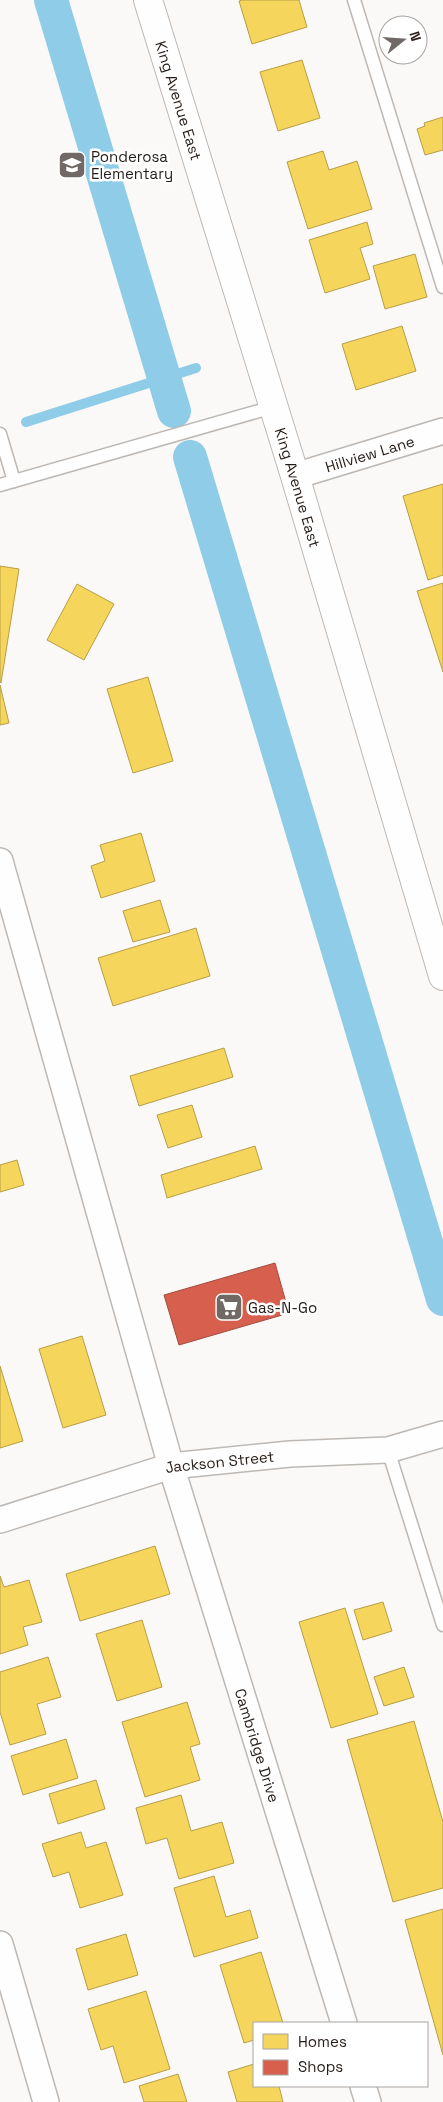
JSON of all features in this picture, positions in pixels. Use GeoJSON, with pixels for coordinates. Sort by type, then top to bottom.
{"type":"FeatureCollection","features":[{"type":"Feature","properties":{"kind":"main road","name":"King Avenue East"},"geometry":{"type":"LineString","coordinates":[[148,0],[295,476],[443,976]]}},
{"type":"Feature","properties":{"kind":"street","name":"Hillview Lane"},"geometry":{"type":"LineString","coordinates":[[295,476],[443,431]]}},
{"type":"Feature","properties":{"kind":"street","name":"Cambridge Drive"},"geometry":{"type":"LineString","coordinates":[[0,861],[171,1466],[344,2022]]}},
{"type":"Feature","properties":{"kind":"street","name":"Jackson Street"},"geometry":{"type":"LineString","coordinates":[[0,1520],[171,1466],[290,1454],[388,1450],[443,1434]]}},
{"type":"Feature","properties":{"kind":"street"},"geometry":{"type":"LineString","coordinates":[[0,1944],[46,2102]]}},
{"type":"Feature","properties":{"kind":"street"},"geometry":{"type":"LineString","coordinates":[[363,2087],[368,2102]]}},
{"type":"Feature","properties":{"kind":"lane"},"geometry":{"type":"LineString","coordinates":[[354,0],[443,288]]}},
{"type":"Feature","properties":{"kind":"lane"},"geometry":{"type":"LineString","coordinates":[[0,485],[273,407]]}},
{"type":"Feature","properties":{"kind":"lane"},"geometry":{"type":"LineString","coordinates":[[0,434],[14,481]]}},
{"type":"Feature","properties":{"kind":"lane"},"geometry":{"type":"LineString","coordinates":[[388,1450],[443,1626]]}},
{"type":"Feature","properties":{"kind":"building: Homes"},"geometry":{"type":"Polygon","coordinates":[[[299,0],[307,27],[252,44],[239,1],[299,0]]]}},
{"type":"Feature","properties":{"kind":"building: Homes"},"geometry":{"type":"Polygon","coordinates":[[[302,60],[320,118],[278,131],[260,72],[302,60]]]}},
{"type":"Feature","properties":{"kind":"building: Homes"},"geometry":{"type":"Polygon","coordinates":[[[443,117],[443,150],[425,155],[417,129],[425,126],[424,123],[443,117]]]}},
{"type":"Feature","properties":{"kind":"building: Homes"},"geometry":{"type":"Polygon","coordinates":[[[323,151],[329,170],[357,161],[372,209],[308,229],[287,162],[323,151]]]}},
{"type":"Feature","properties":{"kind":"building: Homes"},"geometry":{"type":"Polygon","coordinates":[[[367,222],[373,244],[360,248],[370,279],[325,293],[309,240],[367,222]]]}},
{"type":"Feature","properties":{"kind":"building: Homes"},"geometry":{"type":"Polygon","coordinates":[[[415,254],[427,297],[385,309],[373,266],[415,254]]]}},
{"type":"Feature","properties":{"kind":"building: Homes"},"geometry":{"type":"Polygon","coordinates":[[[402,326],[416,371],[356,390],[342,344],[402,326]]]}},
{"type":"Feature","properties":{"kind":"building: Homes"},"geometry":{"type":"Polygon","coordinates":[[[443,484],[443,575],[428,580],[403,496],[443,484]]]}},
{"type":"Feature","properties":{"kind":"building: Homes"},"geometry":{"type":"Polygon","coordinates":[[[0,566],[19,569],[1,683],[0,682],[0,566]]]}},
{"type":"Feature","properties":{"kind":"building: Homes"},"geometry":{"type":"Polygon","coordinates":[[[443,583],[443,672],[417,591],[443,583]]]}},
{"type":"Feature","properties":{"kind":"building: Homes"},"geometry":{"type":"Polygon","coordinates":[[[77,584],[114,604],[84,660],[47,640],[77,584]]]}},
{"type":"Feature","properties":{"kind":"building: Homes"},"geometry":{"type":"Polygon","coordinates":[[[148,677],[173,761],[133,773],[107,689],[148,677]]]}},
{"type":"Feature","properties":{"kind":"building: Homes"},"geometry":{"type":"Polygon","coordinates":[[[0,685],[9,723],[0,725],[0,685]]]}},
{"type":"Feature","properties":{"kind":"building: Homes"},"geometry":{"type":"Polygon","coordinates":[[[141,833],[155,881],[101,898],[91,866],[105,861],[100,845],[141,833]]]}},
{"type":"Feature","properties":{"kind":"building: Homes"},"geometry":{"type":"Polygon","coordinates":[[[160,900],[170,932],[133,942],[123,911],[160,900]]]}},
{"type":"Feature","properties":{"kind":"building: Homes"},"geometry":{"type":"Polygon","coordinates":[[[196,928],[210,976],[113,1006],[98,958],[196,928]]]}},
{"type":"Feature","properties":{"kind":"building: Homes"},"geometry":{"type":"Polygon","coordinates":[[[224,1048],[233,1077],[139,1106],[130,1076],[224,1048]]]}},
{"type":"Feature","properties":{"kind":"building: Homes"},"geometry":{"type":"Polygon","coordinates":[[[192,1105],[202,1137],[168,1148],[157,1115],[192,1105]]]}},
{"type":"Feature","properties":{"kind":"building: Homes"},"geometry":{"type":"Polygon","coordinates":[[[255,1146],[262,1169],[167,1198],[161,1175],[255,1146]]]}},
{"type":"Feature","properties":{"kind":"building: Homes"},"geometry":{"type":"Polygon","coordinates":[[[17,1160],[24,1185],[0,1192],[0,1165],[17,1160]]]}},
{"type":"Feature","properties":{"kind":"building: Homes"},"geometry":{"type":"Polygon","coordinates":[[[82,1336],[106,1415],[63,1428],[39,1349],[82,1336]]]}},
{"type":"Feature","properties":{"kind":"building: Homes"},"geometry":{"type":"Polygon","coordinates":[[[0,1366],[23,1441],[0,1448],[0,1366]]]}},
{"type":"Feature","properties":{"kind":"building: Homes"},"geometry":{"type":"Polygon","coordinates":[[[155,1546],[170,1594],[80,1621],[66,1574],[155,1546]]]}},
{"type":"Feature","properties":{"kind":"building: Homes"},"geometry":{"type":"Polygon","coordinates":[[[0,1576],[4,1587],[29,1580],[42,1622],[23,1627],[28,1645],[0,1654],[0,1576]]]}},
{"type":"Feature","properties":{"kind":"building: Homes"},"geometry":{"type":"Polygon","coordinates":[[[383,1602],[392,1631],[363,1640],[354,1610],[383,1602]]]}},
{"type":"Feature","properties":{"kind":"building: Homes"},"geometry":{"type":"Polygon","coordinates":[[[345,1608],[378,1714],[331,1728],[299,1622],[345,1608]]]}},
{"type":"Feature","properties":{"kind":"building: Homes"},"geometry":{"type":"Polygon","coordinates":[[[142,1620],[162,1687],[117,1701],[96,1634],[142,1620]]]}},
{"type":"Feature","properties":{"kind":"building: Homes"},"geometry":{"type":"Polygon","coordinates":[[[48,1657],[61,1697],[37,1704],[46,1734],[10,1745],[0,1712],[0,1672],[48,1657]]]}},
{"type":"Feature","properties":{"kind":"building: Homes"},"geometry":{"type":"Polygon","coordinates":[[[404,1667],[414,1697],[384,1706],[374,1677],[404,1667]]]}},
{"type":"Feature","properties":{"kind":"building: Homes"},"geometry":{"type":"Polygon","coordinates":[[[187,1702],[200,1744],[190,1747],[200,1780],[145,1797],[122,1722],[187,1702]]]}},
{"type":"Feature","properties":{"kind":"building: Homes"},"geometry":{"type":"Polygon","coordinates":[[[414,1721],[443,1822],[443,1888],[393,1902],[347,1740],[414,1721]]]}},
{"type":"Feature","properties":{"kind":"building: Homes"},"geometry":{"type":"Polygon","coordinates":[[[66,1739],[78,1778],[23,1795],[11,1756],[66,1739]]]}},
{"type":"Feature","properties":{"kind":"building: Homes"},"geometry":{"type":"Polygon","coordinates":[[[96,1780],[105,1809],[58,1824],[49,1794],[96,1780]]]}},
{"type":"Feature","properties":{"kind":"building: Homes"},"geometry":{"type":"Polygon","coordinates":[[[181,1795],[191,1831],[222,1822],[234,1863],[179,1879],[167,1838],[146,1844],[136,1808],[181,1795]]]}},
{"type":"Feature","properties":{"kind":"building: Homes"},"geometry":{"type":"Polygon","coordinates":[[[81,1832],[86,1848],[106,1842],[123,1895],[80,1908],[69,1872],[53,1877],[42,1844],[81,1832]]]}},
{"type":"Feature","properties":{"kind":"building: Homes"},"geometry":{"type":"Polygon","coordinates":[[[214,1876],[226,1917],[250,1910],[258,1938],[194,1957],[174,1888],[214,1876]]]}},
{"type":"Feature","properties":{"kind":"building: Homes"},"geometry":{"type":"Polygon","coordinates":[[[443,1909],[443,2055],[405,1920],[443,1909]]]}},
{"type":"Feature","properties":{"kind":"building: Homes"},"geometry":{"type":"Polygon","coordinates":[[[126,1934],[138,1975],[88,1990],[76,1949],[126,1934]]]}},
{"type":"Feature","properties":{"kind":"building: Homes"},"geometry":{"type":"Polygon","coordinates":[[[261,1952],[283,2022],[253,2022],[253,2040],[244,2043],[220,1965],[261,1952]]]}},
{"type":"Feature","properties":{"kind":"building: Homes"},"geometry":{"type":"Polygon","coordinates":[[[146,1991],[170,2069],[124,2083],[113,2046],[101,2050],[88,2009],[146,1991]]]}},
{"type":"Feature","properties":{"kind":"building: Homes"},"geometry":{"type":"Polygon","coordinates":[[[253,2064],[253,2087],[279,2087],[283,2102],[237,2102],[228,2072],[253,2064]]]}},
{"type":"Feature","properties":{"kind":"building: Homes"},"geometry":{"type":"Polygon","coordinates":[[[178,2074],[187,2102],[144,2102],[139,2086],[178,2074]]]}},
{"type":"Feature","properties":{"kind":"building: Shops"},"geometry":{"type":"Polygon","coordinates":[[[275,1263],[289,1313],[179,1345],[164,1295],[275,1263]]]}},
{"type":"Feature","properties":{"kind":"waterway"},"geometry":{"type":"LineString","coordinates":[[51,0],[174,411]]}},
{"type":"Feature","properties":{"kind":"waterway"},"geometry":{"type":"LineString","coordinates":[[26,422],[196,368]]}},
{"type":"Feature","properties":{"kind":"waterway"},"geometry":{"type":"LineString","coordinates":[[190,457],[443,1299]]}},
{"type":"Feature","properties":{"kind":"place","name":"Ponderosa Elementary"},"geometry":{"type":"Point","coordinates":[72,165]}},
{"type":"Feature","properties":{"kind":"place","name":"Gas-N-Go"},"geometry":{"type":"Point","coordinates":[229,1307]}}]}
